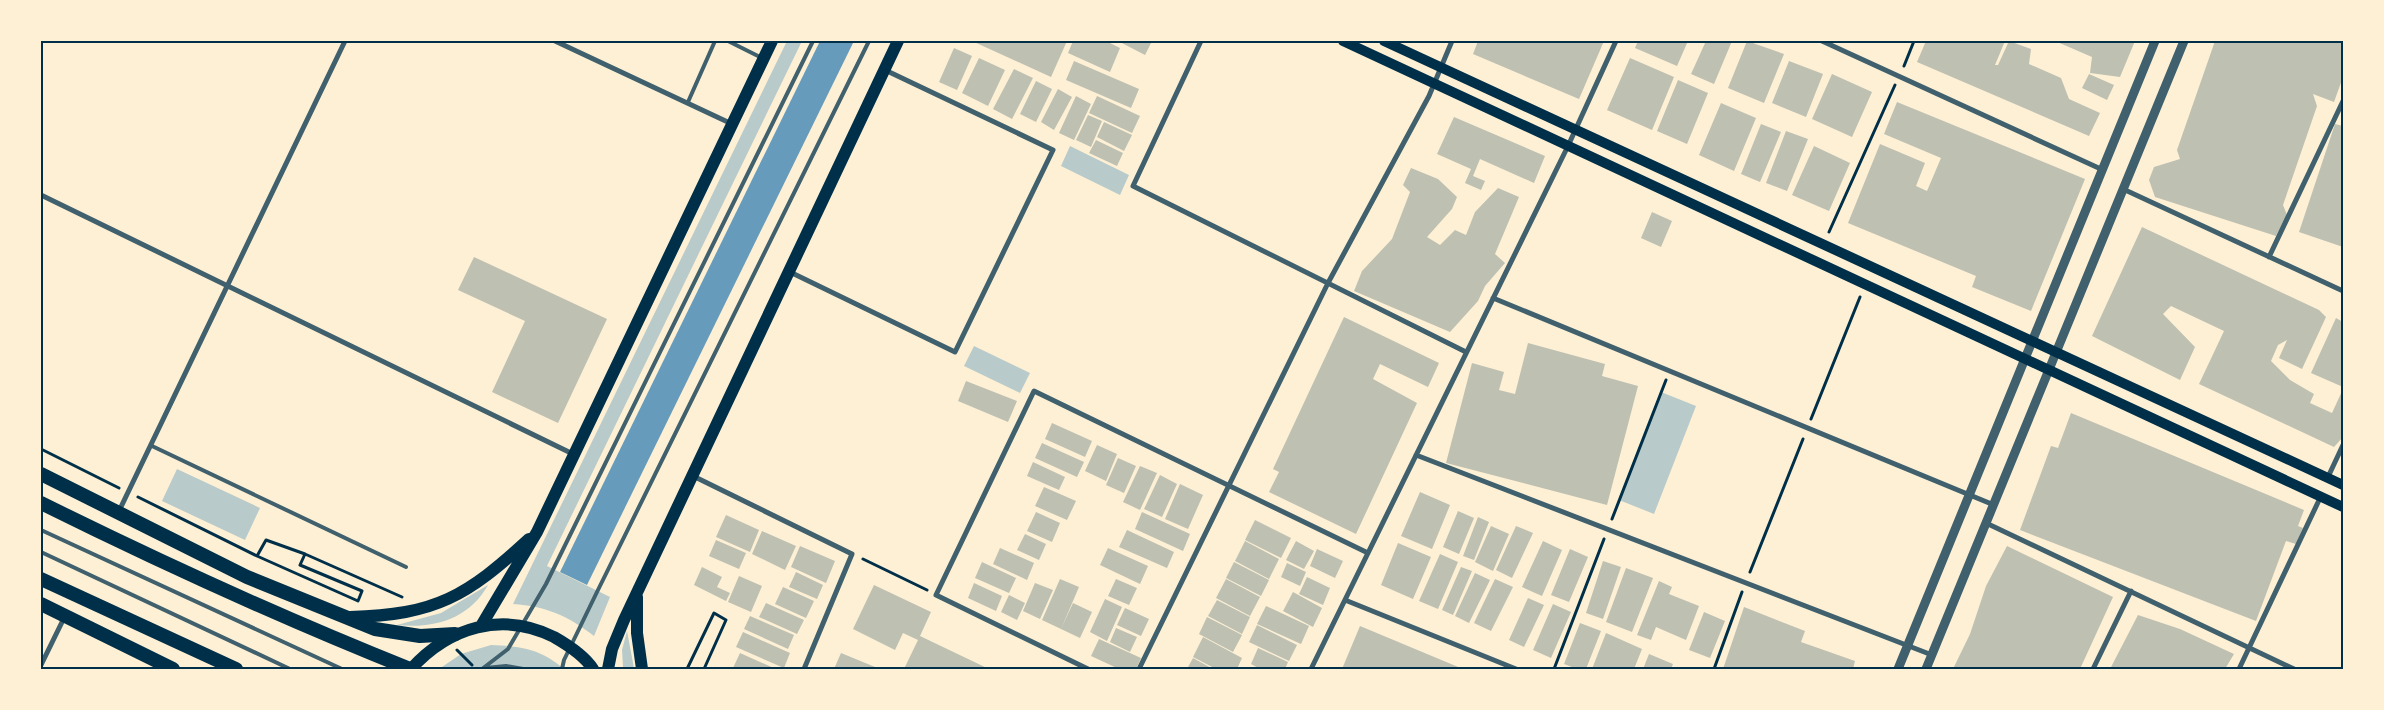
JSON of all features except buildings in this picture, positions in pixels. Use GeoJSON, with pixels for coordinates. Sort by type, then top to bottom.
{"type":"FeatureCollection","features":[{"type":"Feature","properties":{"kind":"highway"},"geometry":{"type":"LineString","coordinates":[[41,474],[247,577],[376,629],[403,635],[455,641]]}},
{"type":"Feature","properties":{"kind":"highway"},"geometry":{"type":"LineString","coordinates":[[41,503],[113,539],[302,625],[411,669]]}},
{"type":"Feature","properties":{"kind":"highway"},"geometry":{"type":"LineString","coordinates":[[41,579],[236,669]]}},
{"type":"Feature","properties":{"kind":"highway"},"geometry":{"type":"LineString","coordinates":[[41,604],[173,669]]}},
{"type":"Feature","properties":{"kind":"main road"},"geometry":{"type":"LineString","coordinates":[[481,626],[536,532],[772,41]]}},
{"type":"Feature","properties":{"kind":"main road"},"geometry":{"type":"LineString","coordinates":[[608,669],[612,650],[637,595],[898,41]]}},
{"type":"Feature","properties":{"kind":"main road"},"geometry":{"type":"LineString","coordinates":[[1343,41],[2343,507]]}},
{"type":"Feature","properties":{"kind":"main road"},"geometry":{"type":"LineString","coordinates":[[1384,41],[1823,246],[2343,485]]}},
{"type":"Feature","properties":{"kind":"main road"},"geometry":{"type":"LineString","coordinates":[[350,618],[382,617],[409,613],[451,598],[492,573],[536,532]]}},
{"type":"Feature","properties":{"kind":"main road"},"geometry":{"type":"LineString","coordinates":[[637,595],[637,633],[642,669]]}},
{"type":"Feature","properties":{"kind":"main road"},"geometry":{"type":"LineString","coordinates":[[411,669],[439,643],[455,641],[481,626],[511,624],[541,630],[568,644],[593,669]]}},
{"type":"Feature","properties":{"kind":"street"},"geometry":{"type":"LineString","coordinates":[[119,512],[345,41]]}},
{"type":"Feature","properties":{"kind":"street"},"geometry":{"type":"LineString","coordinates":[[555,41],[732,124]]}},
{"type":"Feature","properties":{"kind":"street"},"geometry":{"type":"LineString","coordinates":[[1201,41],[1133,186],[1466,352]]}},
{"type":"Feature","properties":{"kind":"street"},"geometry":{"type":"LineString","coordinates":[[1139,669],[1328,283],[1442,68],[1452,41]]}},
{"type":"Feature","properties":{"kind":"street"},"geometry":{"type":"LineString","coordinates":[[1311,669],[1568,146],[1616,41]]}},
{"type":"Feature","properties":{"kind":"street"},"geometry":{"type":"LineString","coordinates":[[1822,41],[2103,170]]}},
{"type":"Feature","properties":{"kind":"street"},"geometry":{"type":"LineString","coordinates":[[1898,669],[2156,41]]}},
{"type":"Feature","properties":{"kind":"street"},"geometry":{"type":"LineString","coordinates":[[1926,669],[2184,41]]}},
{"type":"Feature","properties":{"kind":"street"},"geometry":{"type":"LineString","coordinates":[[789,272],[955,352],[1053,150],[885,70]]}},
{"type":"Feature","properties":{"kind":"street"},"geometry":{"type":"LineString","coordinates":[[2269,257],[2343,101]]}},
{"type":"Feature","properties":{"kind":"street"},"geometry":{"type":"LineString","coordinates":[[2124,189],[2343,292]]}},
{"type":"Feature","properties":{"kind":"street"},"geometry":{"type":"LineString","coordinates":[[41,195],[228,284],[574,455]]}},
{"type":"Feature","properties":{"kind":"street"},"geometry":{"type":"LineString","coordinates":[[1493,298],[1994,505]]}},
{"type":"Feature","properties":{"kind":"street"},"geometry":{"type":"LineString","coordinates":[[1088,669],[936,595],[1034,391],[1368,553]]}},
{"type":"Feature","properties":{"kind":"street"},"geometry":{"type":"LineString","coordinates":[[2328,477],[2343,445]]}},
{"type":"Feature","properties":{"kind":"street"},"geometry":{"type":"LineString","coordinates":[[1416,455],[1932,655]]}},
{"type":"Feature","properties":{"kind":"street"},"geometry":{"type":"LineString","coordinates":[[693,476],[852,554],[804,669]]}},
{"type":"Feature","properties":{"kind":"street"},"geometry":{"type":"LineString","coordinates":[[2239,669],[2321,496]]}},
{"type":"Feature","properties":{"kind":"street"},"geometry":{"type":"LineString","coordinates":[[1986,524],[2294,669]]}},
{"type":"Feature","properties":{"kind":"street"},"geometry":{"type":"LineString","coordinates":[[2093,669],[2131,591]]}},
{"type":"Feature","properties":{"kind":"street"},"geometry":{"type":"LineString","coordinates":[[1345,600],[1516,669]]}},
{"type":"Feature","properties":{"kind":"street"},"geometry":{"type":"LineString","coordinates":[[41,666],[66,616]]}},
{"type":"Feature","properties":{"kind":"lane"},"geometry":{"type":"LineString","coordinates":[[688,102],[715,41]]}},
{"type":"Feature","properties":{"kind":"lane"},"geometry":{"type":"LineString","coordinates":[[728,41],[763,59]]}},
{"type":"Feature","properties":{"kind":"lane"},"geometry":{"type":"LineString","coordinates":[[483,669],[501,656],[508,648],[546,584],[813,41]]}},
{"type":"Feature","properties":{"kind":"lane"},"geometry":{"type":"LineString","coordinates":[[562,669],[564,660],[604,577],[869,41]]}},
{"type":"Feature","properties":{"kind":"lane"},"geometry":{"type":"LineString","coordinates":[[152,446],[406,567]]}},
{"type":"Feature","properties":{"kind":"lane"},"geometry":{"type":"LineString","coordinates":[[41,530],[342,669]]}},
{"type":"Feature","properties":{"kind":"lane"},"geometry":{"type":"LineString","coordinates":[[41,552],[290,669]]}},
{"type":"Feature","properties":{"kind":"lane"},"geometry":{"type":"LineString","coordinates":[[483,669],[506,666],[523,669]]}},
{"type":"Feature","properties":{"kind":"path"},"geometry":{"type":"LineString","coordinates":[[1823,246],[1914,41]]}},
{"type":"Feature","properties":{"kind":"path"},"geometry":{"type":"LineString","coordinates":[[1714,669],[1746,583],[1866,285]]}},
{"type":"Feature","properties":{"kind":"path"},"geometry":{"type":"LineString","coordinates":[[41,449],[257,556],[358,601],[362,591],[300,565],[305,554]]}},
{"type":"Feature","properties":{"kind":"path"},"geometry":{"type":"LineString","coordinates":[[257,556],[266,540],[305,554],[407,599]]}},
{"type":"Feature","properties":{"kind":"path"},"geometry":{"type":"LineString","coordinates":[[852,554],[936,595]]}},
{"type":"Feature","properties":{"kind":"path"},"geometry":{"type":"LineString","coordinates":[[687,669],[714,613],[726,620],[704,669]]}},
{"type":"Feature","properties":{"kind":"path"},"geometry":{"type":"LineString","coordinates":[[455,641],[476,669]]}},
{"type":"Feature","properties":{"kind":"shaded area"},"geometry":{"type":"Polygon","coordinates":[[[787,41],[802,41],[547,566],[610,597],[594,636],[556,613],[536,607],[513,604],[787,41]]]}},
{"type":"Feature","properties":{"kind":"shaded area"},"geometry":{"type":"Polygon","coordinates":[[[1070,146],[1129,175],[1120,195],[1061,166],[1070,146]]]}},
{"type":"Feature","properties":{"kind":"shaded area"},"geometry":{"type":"Polygon","coordinates":[[[974,346],[1030,373],[1020,393],[964,366],[974,346]]]}},
{"type":"Feature","properties":{"kind":"shaded area"},"geometry":{"type":"Polygon","coordinates":[[[1661,392],[1696,406],[1654,514],[1619,500],[1661,392]]]}},
{"type":"Feature","properties":{"kind":"shaded area"},"geometry":{"type":"Polygon","coordinates":[[[177,469],[260,508],[245,540],[162,501],[177,469]]]}},
{"type":"Feature","properties":{"kind":"shaded area"},"geometry":{"type":"Polygon","coordinates":[[[488,585],[480,597],[461,614],[437,623],[411,626],[397,625],[441,613],[488,585]]]}},
{"type":"Feature","properties":{"kind":"shaded area"},"geometry":{"type":"Polygon","coordinates":[[[627,631],[634,669],[623,667],[622,650],[627,631]]]}},
{"type":"Feature","properties":{"kind":"shaded area"},"geometry":{"type":"Polygon","coordinates":[[[491,645],[512,646],[530,650],[547,657],[564,669],[439,669],[461,654],[491,645]]]}},
{"type":"Feature","properties":{"kind":"water"},"geometry":{"type":"Polygon","coordinates":[[[820,41],[854,41],[587,585],[560,572],[820,41]]]}}]}
